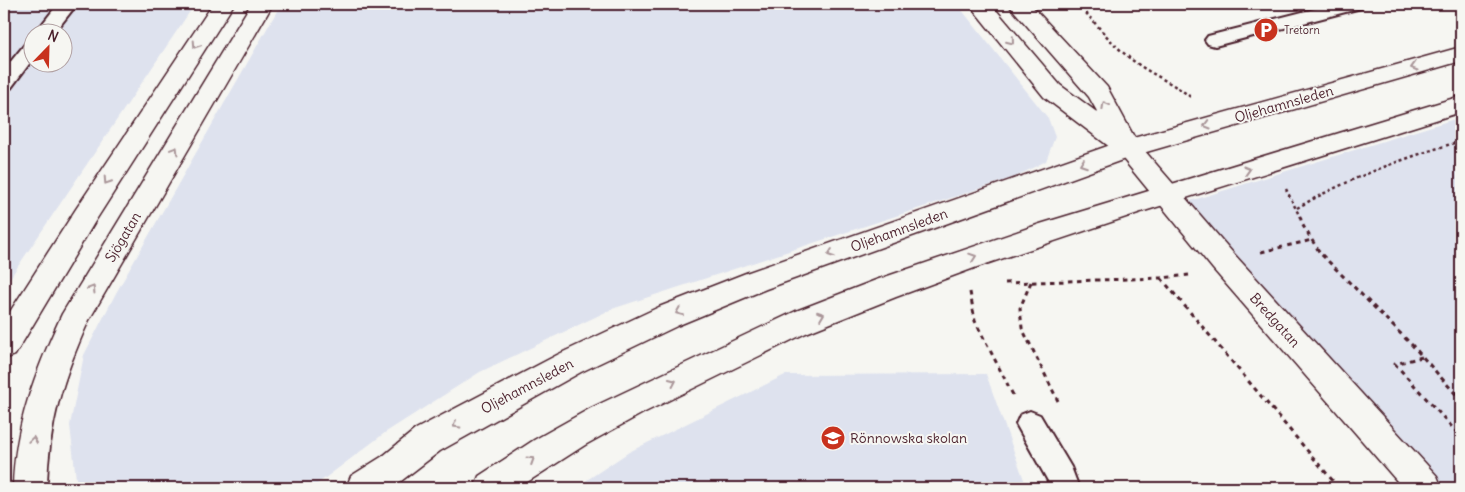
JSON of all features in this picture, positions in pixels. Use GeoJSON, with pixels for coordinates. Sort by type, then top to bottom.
{"type":"FeatureCollection","features":[{"type":"Feature","properties":{"kind":"main road"},"geometry":{"type":"LineString","coordinates":[[4,346],[84,216],[223,4]]}},
{"type":"Feature","properties":{"kind":"main road","name":"Sjögatan"},"geometry":{"type":"LineString","coordinates":[[30,488],[33,442],[41,400],[62,344],[77,314],[262,4]]}},
{"type":"Feature","properties":{"kind":"main road","name":"Bredgatan"},"geometry":{"type":"LineString","coordinates":[[980,4],[1052,91],[1128,148],[1223,261],[1425,488]]}},
{"type":"Feature","properties":{"kind":"main road","name":"Bredgatan"},"geometry":{"type":"LineString","coordinates":[[1019,4],[1099,94],[1128,148]]}},
{"type":"Feature","properties":{"kind":"main road","name":"Oljehamnsleden"},"geometry":{"type":"LineString","coordinates":[[385,478],[428,440],[570,363],[669,316],[756,281],[1128,148],[1461,54]]}},
{"type":"Feature","properties":{"kind":"main road"},"geometry":{"type":"LineString","coordinates":[[491,488],[528,461],[641,397],[804,321],[944,267],[1168,194],[1461,104]]}},
{"type":"Feature","properties":{"kind":"main road"},"geometry":{"type":"LineString","coordinates":[[363,488],[385,478]]}},
{"type":"Feature","properties":{"kind":"lane"},"geometry":{"type":"LineString","coordinates":[[53,22],[68,4]]}},
{"type":"Feature","properties":{"kind":"lane"},"geometry":{"type":"LineString","coordinates":[[1216,40],[1355,4]]}},
{"type":"Feature","properties":{"kind":"lane"},"geometry":{"type":"LineString","coordinates":[[4,83],[22,60]]}},
{"type":"Feature","properties":{"kind":"lane"},"geometry":{"type":"LineString","coordinates":[[1030,424],[1061,477],[1064,488]]}},
{"type":"Feature","properties":{"kind":"path"},"geometry":{"type":"LineString","coordinates":[[1078,4],[1121,50],[1142,67],[1178,86],[1216,123]]}},
{"type":"Feature","properties":{"kind":"path"},"geometry":{"type":"LineString","coordinates":[[1297,208],[1330,188],[1386,165],[1461,141]]}},
{"type":"Feature","properties":{"kind":"path"},"geometry":{"type":"LineString","coordinates":[[1261,166],[1280,182],[1290,194],[1302,224],[1320,253],[1422,356],[1461,400]]}},
{"type":"Feature","properties":{"kind":"path"},"geometry":{"type":"LineString","coordinates":[[997,283],[1161,278],[1338,488]]}},
{"type":"Feature","properties":{"kind":"path"},"geometry":{"type":"LineString","coordinates":[[1031,282],[1020,308],[1022,328],[1059,404],[1062,422],[1047,451]]}},
{"type":"Feature","properties":{"kind":"path"},"geometry":{"type":"LineString","coordinates":[[971,284],[970,297],[975,321],[1002,377],[1030,424]]}},
{"type":"Feature","properties":{"kind":"path"},"geometry":{"type":"LineString","coordinates":[[1422,356],[1395,364],[1461,437]]}},
{"type":"Feature","properties":{"kind":"shaded area"},"geometry":{"type":"Polygon","coordinates":[[[4,4],[195,4],[4,287],[4,4]]]}},
{"type":"Feature","properties":{"kind":"shaded area"},"geometry":{"type":"Polygon","coordinates":[[[281,4],[957,4],[1048,118],[1055,137],[1046,161],[1015,177],[612,309],[480,372],[386,432],[312,488],[77,488],[70,425],[84,355],[116,293],[281,4]]]}},
{"type":"Feature","properties":{"kind":"shaded area"},"geometry":{"type":"Polygon","coordinates":[[[1461,117],[1461,488],[1446,488],[1187,202],[1461,117]]]}},
{"type":"Feature","properties":{"kind":"shaded area","name":"Rönnowska skolan"},"geometry":{"type":"Polygon","coordinates":[[[986,374],[1027,488],[575,488],[629,452],[785,375],[986,374]]]}},
{"type":"Feature","properties":{"kind":"place","name":"Tretorn"},"geometry":{"type":"Point","coordinates":[1266,30]}},
{"type":"Feature","properties":{"kind":"place","name":"Rönnowska skolan"},"geometry":{"type":"Point","coordinates":[833,438]}}]}
